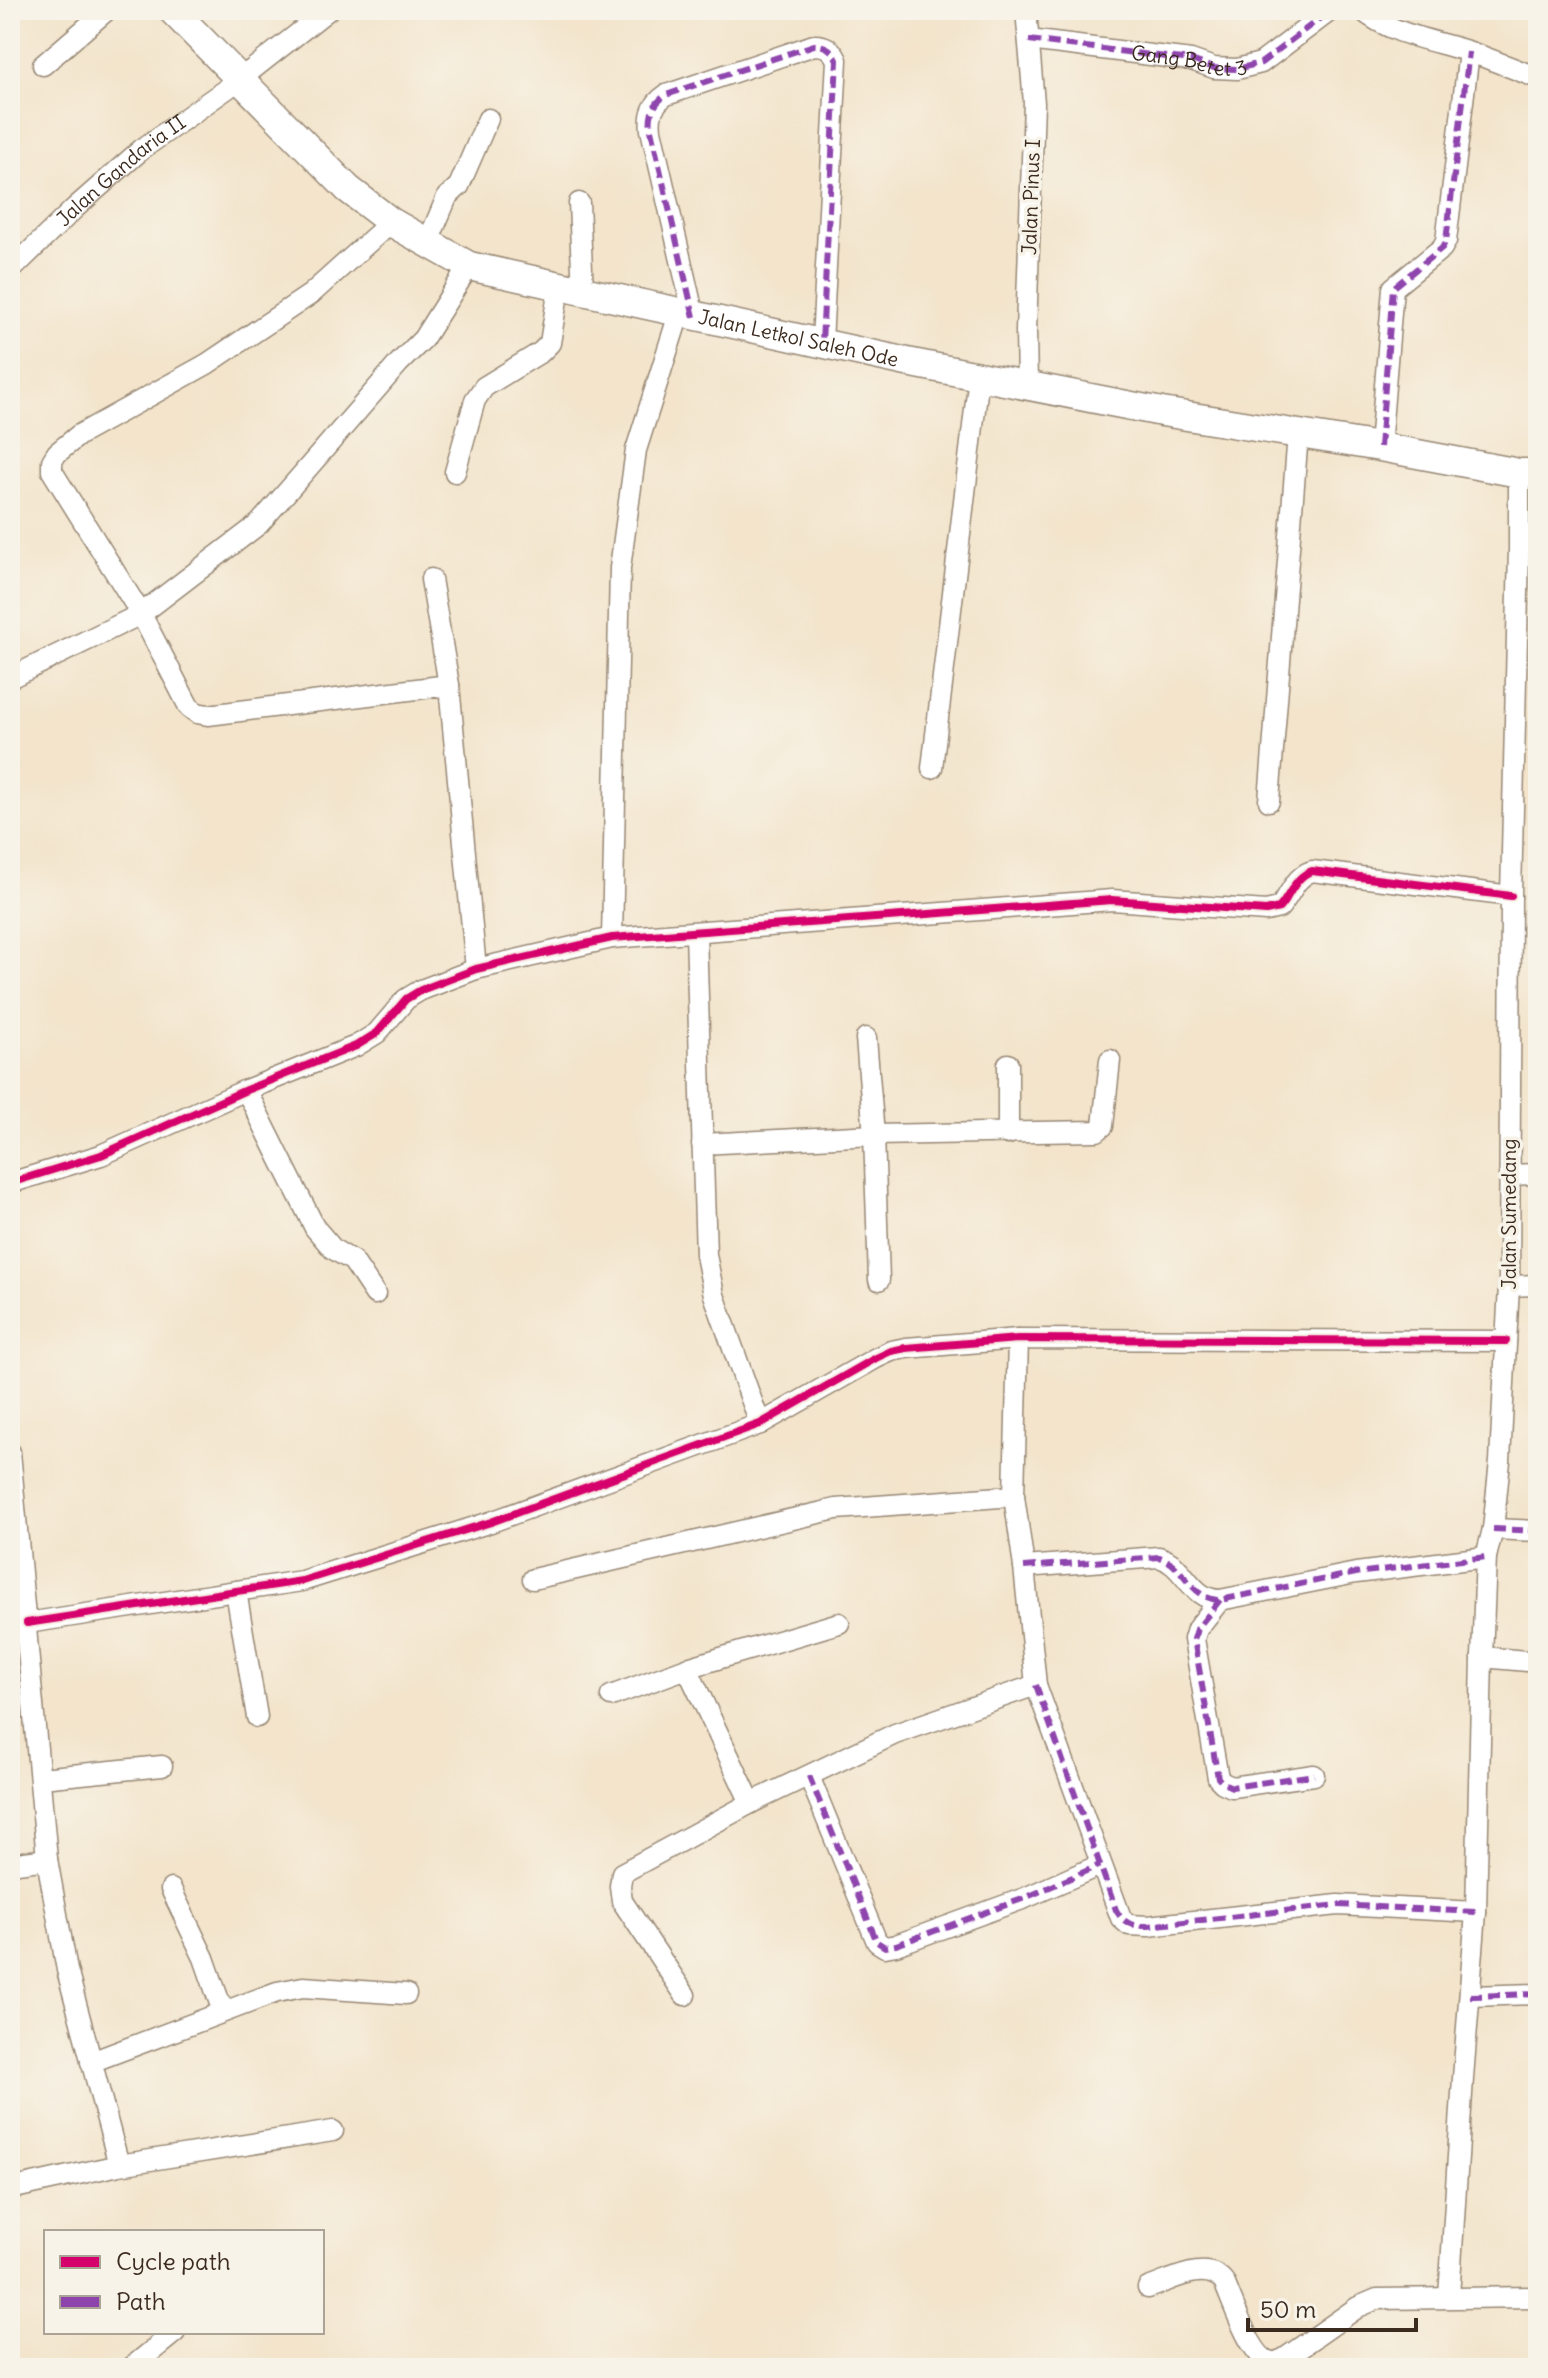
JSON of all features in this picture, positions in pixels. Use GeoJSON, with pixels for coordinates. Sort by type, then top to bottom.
{"type":"FeatureCollection","features":[{"type":"Feature","properties":{"kind":"street"},"geometry":{"type":"LineString","coordinates":[[43,65],[107,10]]}},
{"type":"Feature","properties":{"kind":"street","name":"Jalan Letkol Saleh Ode"},"geometry":{"type":"LineString","coordinates":[[172,10],[348,189],[391,222],[469,266],[907,362],[1162,412],[1528,473]]}},
{"type":"Feature","properties":{"kind":"street","name":"Jalan Gandaria II"},"geometry":{"type":"LineString","coordinates":[[14,261],[142,149],[239,80],[328,10]]}},
{"type":"Feature","properties":{"kind":"street","name":"Jalan Pinus I"},"geometry":{"type":"LineString","coordinates":[[1026,10],[1034,103],[1027,385]]}},
{"type":"Feature","properties":{"kind":"street","name":"Gang Betet 3"},"geometry":{"type":"LineString","coordinates":[[1029,40],[1191,60],[1214,68],[1237,69],[1261,63],[1331,10]]}},
{"type":"Feature","properties":{"kind":"street"},"geometry":{"type":"LineString","coordinates":[[1362,10],[1370,17],[1408,34],[1469,52],[1538,78]]}},
{"type":"Feature","properties":{"kind":"street"},"geometry":{"type":"LineString","coordinates":[[612,938],[620,568],[636,450],[686,315],[649,120],[657,102],[666,95],[814,45],[828,47],[837,60],[822,342]]}},
{"type":"Feature","properties":{"kind":"street"},"geometry":{"type":"LineString","coordinates":[[1380,447],[1393,288],[1442,248],[1446,241],[1469,52]]}},
{"type":"Feature","properties":{"kind":"street"},"geometry":{"type":"LineString","coordinates":[[427,244],[447,197],[459,186],[488,119]]}},
{"type":"Feature","properties":{"kind":"street"},"geometry":{"type":"LineString","coordinates":[[455,472],[475,400],[484,387],[541,352],[550,343],[571,289],[579,203]]}},
{"type":"Feature","properties":{"kind":"street"},"geometry":{"type":"LineString","coordinates":[[391,222],[311,294],[207,364],[79,435],[57,453],[52,461],[52,471],[141,614],[189,707],[197,713],[208,715],[449,685]]}},
{"type":"Feature","properties":{"kind":"street"},"geometry":{"type":"LineString","coordinates":[[10,678],[141,614],[259,524],[423,339],[469,266]]}},
{"type":"Feature","properties":{"kind":"street"},"geometry":{"type":"LineString","coordinates":[[932,768],[979,376]]}},
{"type":"Feature","properties":{"kind":"street"},"geometry":{"type":"LineString","coordinates":[[1269,801],[1298,434]]}},
{"type":"Feature","properties":{"kind":"street","name":"Jalan Sumedang"},"geometry":{"type":"LineString","coordinates":[[1449,2297],[1476,1912],[1486,1557],[1493,1529],[1500,1461],[1509,1286],[1511,896],[1519,563],[1528,473]]}},
{"type":"Feature","properties":{"kind":"street"},"geometry":{"type":"LineString","coordinates":[[431,579],[449,685],[476,969]]}},
{"type":"Feature","properties":{"kind":"street"},"geometry":{"type":"LineString","coordinates":[[10,1183],[101,1155],[246,1090],[356,1046],[377,1033],[406,999],[421,990],[476,969],[612,938],[1112,900],[1273,910],[1284,903],[1303,874],[1312,871],[1511,896]]}},
{"type":"Feature","properties":{"kind":"street"},"geometry":{"type":"LineString","coordinates":[[696,933],[706,1255],[712,1282],[760,1424]]}},
{"type":"Feature","properties":{"kind":"street"},"geometry":{"type":"LineString","coordinates":[[866,1038],[874,1135],[879,1280]]}},
{"type":"Feature","properties":{"kind":"street"},"geometry":{"type":"LineString","coordinates":[[702,1144],[874,1135],[1097,1131],[1103,1126],[1110,1060]]}},
{"type":"Feature","properties":{"kind":"street"},"geometry":{"type":"LineString","coordinates":[[1008,1064],[1008,1134]]}},
{"type":"Feature","properties":{"kind":"street"},"geometry":{"type":"LineString","coordinates":[[246,1090],[315,1228],[333,1249],[353,1261],[375,1294]]}},
{"type":"Feature","properties":{"kind":"street"},"geometry":{"type":"LineString","coordinates":[[1509,1175],[1538,1174]]}},
{"type":"Feature","properties":{"kind":"street"},"geometry":{"type":"LineString","coordinates":[[1509,1286],[1538,1285]]}},
{"type":"Feature","properties":{"kind":"street"},"geometry":{"type":"LineString","coordinates":[[1018,1339],[1014,1496],[1036,1685],[1121,1918],[1129,1925],[1137,1926],[1338,1905],[1476,1912]]}},
{"type":"Feature","properties":{"kind":"street"},"geometry":{"type":"LineString","coordinates":[[27,1623],[302,1581],[491,1522],[760,1424],[891,1351],[1018,1339],[1506,1341]]}},
{"type":"Feature","properties":{"kind":"street"},"geometry":{"type":"LineString","coordinates":[[10,1452],[47,1859],[67,1970],[119,2165]]}},
{"type":"Feature","properties":{"kind":"street"},"geometry":{"type":"LineString","coordinates":[[533,1579],[836,1509],[1014,1496]]}},
{"type":"Feature","properties":{"kind":"street"},"geometry":{"type":"LineString","coordinates":[[1493,1529],[1538,1531]]}},
{"type":"Feature","properties":{"kind":"street"},"geometry":{"type":"LineString","coordinates":[[1024,1567],[1159,1557],[1175,1566],[1201,1595],[1220,1600],[1356,1573],[1486,1557]]}},
{"type":"Feature","properties":{"kind":"street"},"geometry":{"type":"LineString","coordinates":[[236,1591],[257,1717]]}},
{"type":"Feature","properties":{"kind":"street"},"geometry":{"type":"LineString","coordinates":[[1220,1600],[1197,1629],[1194,1639],[1218,1778],[1232,1787],[1314,1775]]}},
{"type":"Feature","properties":{"kind":"street"},"geometry":{"type":"LineString","coordinates":[[611,1696],[687,1668],[839,1623]]}},
{"type":"Feature","properties":{"kind":"street"},"geometry":{"type":"LineString","coordinates":[[1482,1657],[1538,1662]]}},
{"type":"Feature","properties":{"kind":"street"},"geometry":{"type":"LineString","coordinates":[[687,1668],[751,1803]]}},
{"type":"Feature","properties":{"kind":"street"},"geometry":{"type":"LineString","coordinates":[[685,1995],[622,1901],[622,1873],[751,1803],[895,1734],[1036,1685]]}},
{"type":"Feature","properties":{"kind":"street"},"geometry":{"type":"LineString","coordinates":[[41,1778],[162,1766]]}},
{"type":"Feature","properties":{"kind":"street"},"geometry":{"type":"LineString","coordinates":[[809,1776],[877,1942],[885,1947],[1025,1898],[1100,1865]]}},
{"type":"Feature","properties":{"kind":"street"},"geometry":{"type":"LineString","coordinates":[[10,1864],[47,1859]]}},
{"type":"Feature","properties":{"kind":"street"},"geometry":{"type":"LineString","coordinates":[[171,1889],[204,1958],[223,2012]]}},
{"type":"Feature","properties":{"kind":"street"},"geometry":{"type":"LineString","coordinates":[[91,2062],[277,1992],[303,1987],[406,1994]]}},
{"type":"Feature","properties":{"kind":"street"},"geometry":{"type":"LineString","coordinates":[[1470,1996],[1538,1994]]}},
{"type":"Feature","properties":{"kind":"street"},"geometry":{"type":"LineString","coordinates":[[10,2189],[119,2165],[333,2131]]}},
{"type":"Feature","properties":{"kind":"street"},"geometry":{"type":"LineString","coordinates":[[1148,2288],[1199,2271],[1212,2271],[1219,2275],[1253,2349],[1272,2362],[1284,2359],[1358,2307],[1377,2299],[1538,2297]]}},
{"type":"Feature","properties":{"kind":"street"},"geometry":{"type":"LineString","coordinates":[[131,2368],[173,2334]]}},
{"type":"Feature","properties":{"kind":"marked path"},"geometry":{"type":"LineString","coordinates":[[1029,40],[1191,60],[1214,68],[1237,69],[1261,63],[1331,10]]}},
{"type":"Feature","properties":{"kind":"marked path"},"geometry":{"type":"LineString","coordinates":[[694,317],[651,130],[653,110],[666,95],[814,45],[822,46],[831,50],[837,60],[822,342]]}},
{"type":"Feature","properties":{"kind":"marked path"},"geometry":{"type":"LineString","coordinates":[[1380,447],[1393,288],[1442,248],[1446,241],[1469,52]]}},
{"type":"Feature","properties":{"kind":"marked path"},"geometry":{"type":"LineString","coordinates":[[1493,1529],[1538,1531]]}},
{"type":"Feature","properties":{"kind":"marked path"},"geometry":{"type":"LineString","coordinates":[[1024,1567],[1159,1557],[1176,1567],[1201,1594],[1220,1600],[1356,1573],[1486,1557]]}},
{"type":"Feature","properties":{"kind":"marked path"},"geometry":{"type":"LineString","coordinates":[[1220,1600],[1197,1629],[1194,1639],[1218,1778],[1232,1787],[1314,1775]]}},
{"type":"Feature","properties":{"kind":"marked path"},"geometry":{"type":"LineString","coordinates":[[1036,1685],[1116,1910],[1129,1923],[1148,1926],[1338,1905],[1476,1912]]}},
{"type":"Feature","properties":{"kind":"marked path"},"geometry":{"type":"LineString","coordinates":[[809,1776],[877,1942],[885,1947],[1025,1898],[1100,1865]]}},
{"type":"Feature","properties":{"kind":"marked path"},"geometry":{"type":"LineString","coordinates":[[1470,1996],[1538,1994]]}},
{"type":"Feature","properties":{"kind":"cycle path"},"geometry":{"type":"LineString","coordinates":[[10,1183],[101,1155],[246,1090],[356,1046],[377,1033],[406,999],[421,990],[476,969],[612,938],[1112,900],[1266,911],[1279,908],[1297,882],[1312,871],[1511,896]]}},
{"type":"Feature","properties":{"kind":"cycle path"},"geometry":{"type":"LineString","coordinates":[[27,1623],[302,1581],[491,1522],[760,1424],[876,1358],[906,1348],[1018,1339],[1506,1341]]}}]}
